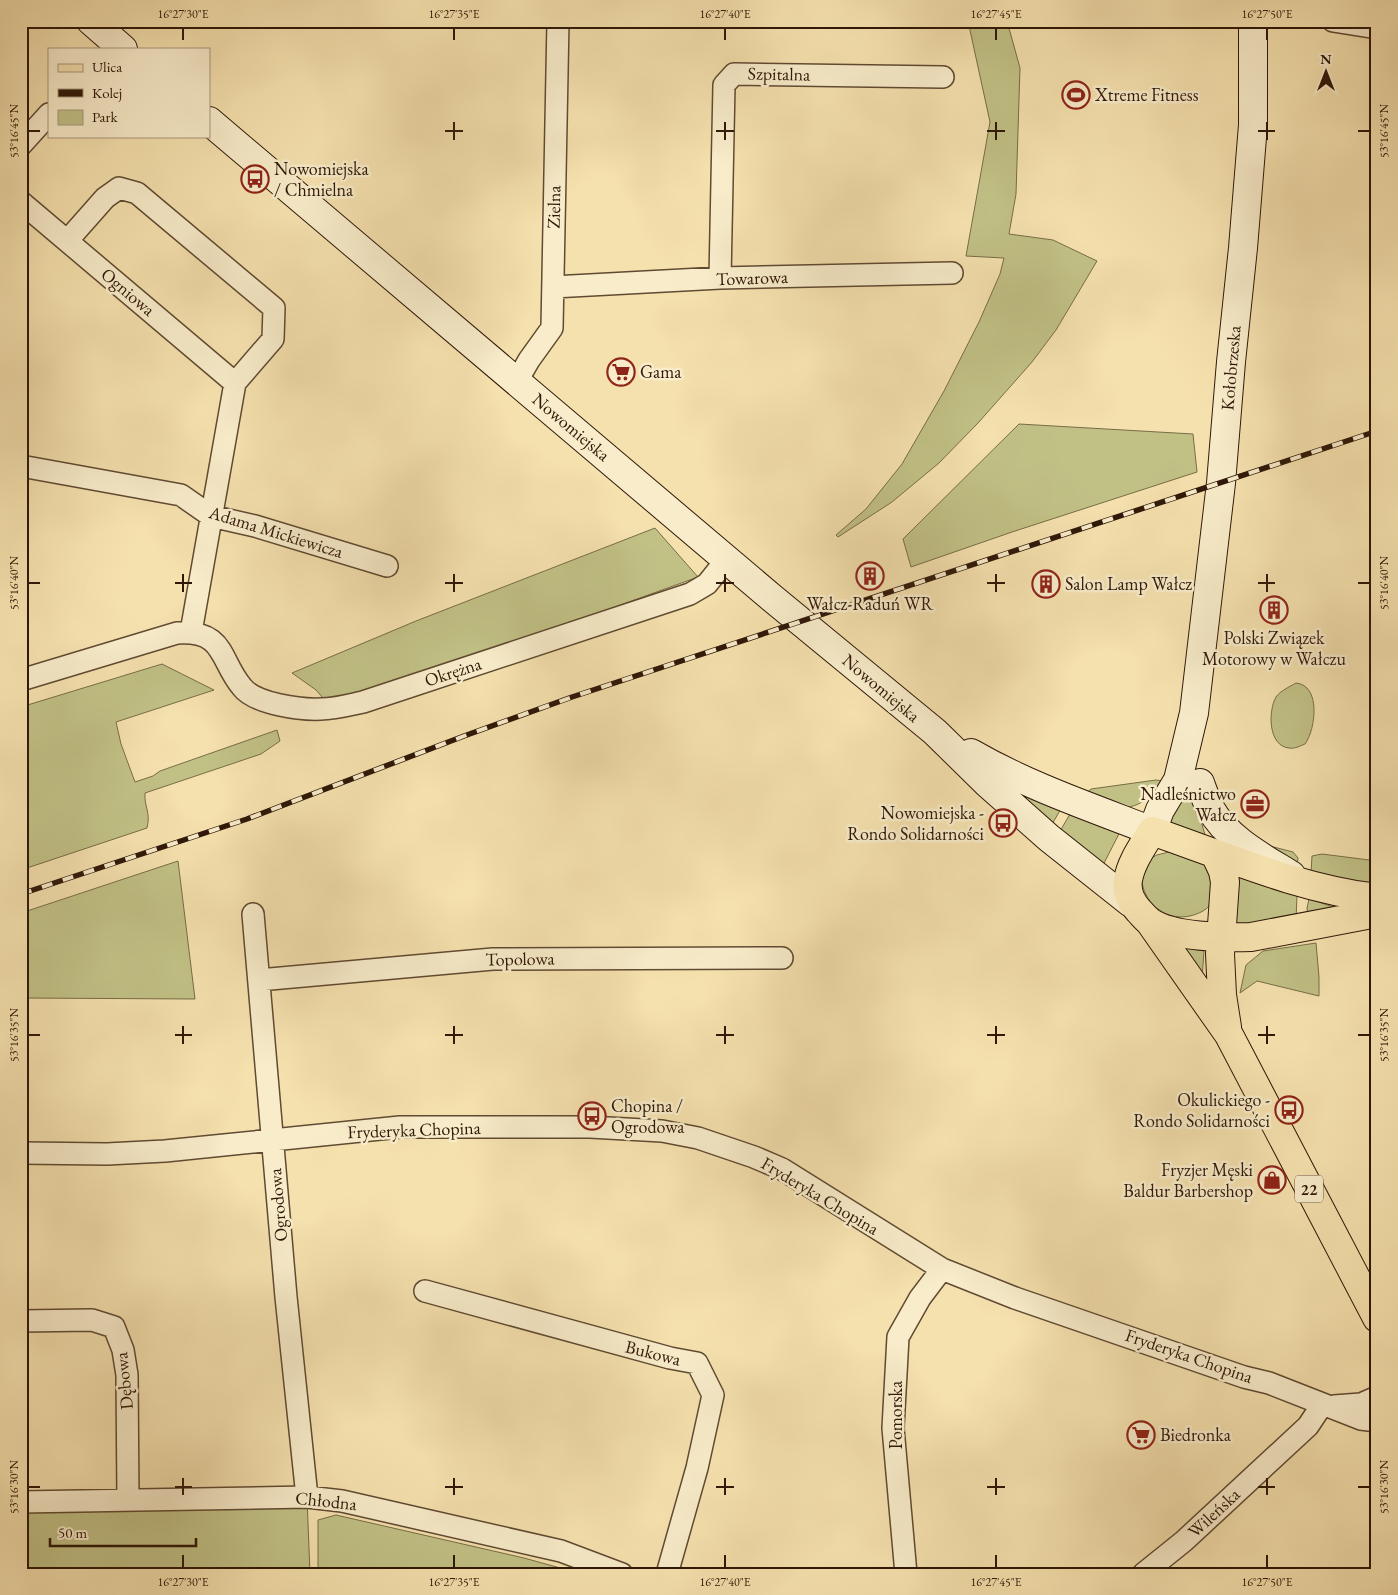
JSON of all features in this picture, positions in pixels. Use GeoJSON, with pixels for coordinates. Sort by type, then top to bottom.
{"type":"FeatureCollection","features":[{"type":"Feature","properties":{"kind":"main road"},"geometry":{"type":"LineString","coordinates":[[1152,831],[1302,882],[1352,895],[1377,898]]}},
{"type":"Feature","properties":{"kind":"main road","name":"22"},"geometry":{"type":"LineString","coordinates":[[1152,831],[1130,872],[1127,882],[1140,912],[1229,1035],[1377,1318]]}},
{"type":"Feature","properties":{"kind":"main road"},"geometry":{"type":"LineString","coordinates":[[1215,854],[1225,882],[1220,936],[1222,995],[1229,1035]]}},
{"type":"Feature","properties":{"kind":"main road"},"geometry":{"type":"LineString","coordinates":[[1140,912],[1170,931],[1251,937],[1377,913]]}},
{"type":"Feature","properties":{"kind":"street","name":"Zielna"},"geometry":{"type":"LineString","coordinates":[[517,381],[529,360],[552,328],[558,21]]}},
{"type":"Feature","properties":{"kind":"street","name":"Kołobrzeska"},"geometry":{"type":"LineString","coordinates":[[1152,831],[1160,810],[1178,780],[1194,713],[1221,483],[1243,248],[1253,126],[1253,21]]}},
{"type":"Feature","properties":{"kind":"street"},"geometry":{"type":"LineString","coordinates":[[1333,21],[1377,28]]}},
{"type":"Feature","properties":{"kind":"street","name":"Szpitalna"},"geometry":{"type":"LineString","coordinates":[[720,278],[724,86],[734,74],[943,77]]}},
{"type":"Feature","properties":{"kind":"street"},"geometry":{"type":"LineString","coordinates":[[21,145],[48,115]]}},
{"type":"Feature","properties":{"kind":"street","name":"Nowomiejska"},"geometry":{"type":"LineString","coordinates":[[210,122],[727,560],[935,732],[988,784],[1049,838],[1140,912]]}},
{"type":"Feature","properties":{"kind":"street"},"geometry":{"type":"LineString","coordinates":[[21,680],[177,633],[191,632],[235,383],[273,339],[274,308],[137,193],[119,188],[105,198],[67,241]]}},
{"type":"Feature","properties":{"kind":"street","name":"Ogniowa"},"geometry":{"type":"LineString","coordinates":[[21,202],[235,383]]}},
{"type":"Feature","properties":{"kind":"street","name":"Towarowa"},"geometry":{"type":"LineString","coordinates":[[553,287],[720,278],[952,273]]}},
{"type":"Feature","properties":{"kind":"street","name":"Adama Mickiewicza"},"geometry":{"type":"LineString","coordinates":[[21,466],[180,495],[211,516],[255,526],[387,566]]}},
{"type":"Feature","properties":{"kind":"street","name":"Okrężna"},"geometry":{"type":"LineString","coordinates":[[191,632],[205,636],[216,644],[242,688],[255,697],[301,709],[341,707],[372,699],[690,594],[707,584],[727,560]]}},
{"type":"Feature","properties":{"kind":"street","name":"Kołobrzeska"},"geometry":{"type":"LineString","coordinates":[[1194,713],[1200,783],[1215,854]]}},
{"type":"Feature","properties":{"kind":"street","name":"Nowomiejska"},"geometry":{"type":"LineString","coordinates":[[935,732],[1000,770],[1072,801],[1152,831]]}},
{"type":"Feature","properties":{"kind":"street"},"geometry":{"type":"LineString","coordinates":[[1200,783],[1210,808],[1222,826],[1232,835],[1302,882]]}},
{"type":"Feature","properties":{"kind":"street","name":"Ogrodowa"},"geometry":{"type":"LineString","coordinates":[[254,914],[286,1297],[307,1497]]}},
{"type":"Feature","properties":{"kind":"street","name":"Topolowa"},"geometry":{"type":"LineString","coordinates":[[259,980],[493,959],[782,958]]}},
{"type":"Feature","properties":{"kind":"street","name":"Fryderyka Chopina"},"geometry":{"type":"LineString","coordinates":[[21,1152],[107,1154],[367,1130],[444,1127],[590,1127],[662,1131],[698,1138],[782,1169],[942,1269],[1015,1298],[1244,1377],[1269,1382],[1361,1419],[1377,1421]]}},
{"type":"Feature","properties":{"kind":"street","name":"Pomorska"},"geometry":{"type":"LineString","coordinates":[[906,1574],[893,1428],[898,1337],[920,1298],[942,1269]]}},
{"type":"Feature","properties":{"kind":"street","name":"Bukowa"},"geometry":{"type":"LineString","coordinates":[[425,1291],[660,1356],[698,1363],[713,1395],[697,1468],[667,1574]]}},
{"type":"Feature","properties":{"kind":"street","name":"Dębowa"},"geometry":{"type":"LineString","coordinates":[[21,1321],[92,1320],[114,1327],[123,1350],[127,1375],[128,1500]]}},
{"type":"Feature","properties":{"kind":"street"},"geometry":{"type":"LineString","coordinates":[[1326,1406],[1361,1404],[1377,1397]]}},
{"type":"Feature","properties":{"kind":"street","name":"Wileńska"},"geometry":{"type":"LineString","coordinates":[[1143,1574],[1184,1541],[1308,1426],[1326,1406]]}},
{"type":"Feature","properties":{"kind":"street","name":"Chłodna"},"geometry":{"type":"LineString","coordinates":[[21,1502],[307,1497],[342,1501],[561,1551],[622,1574]]}},
{"type":"Feature","properties":{"kind":"green space"},"geometry":{"type":"Polygon","coordinates":[[[968,21],[1007,21],[1020,68],[1016,194],[1009,234],[1053,240],[1097,261],[1056,330],[1032,362],[978,423],[939,463],[892,502],[838,537],[836,535],[866,509],[902,464],[944,391],[979,322],[1000,274],[1004,258],[966,256],[990,122],[968,21]]]}},
{"type":"Feature","properties":{"kind":"green space"},"geometry":{"type":"Polygon","coordinates":[[[1019,424],[1193,434],[1197,472],[911,567],[903,539],[1019,424]]]}},
{"type":"Feature","properties":{"kind":"green space"},"geometry":{"type":"Polygon","coordinates":[[[655,528],[698,577],[399,685],[330,706],[316,690],[292,673],[416,621],[655,528]]]}},
{"type":"Feature","properties":{"kind":"green space"},"geometry":{"type":"Polygon","coordinates":[[[162,664],[214,690],[116,722],[121,744],[135,782],[153,776],[160,771],[277,730],[280,741],[261,754],[145,793],[148,818],[147,828],[21,870],[21,707],[162,664]]]}},
{"type":"Feature","properties":{"kind":"green space"},"geometry":{"type":"Polygon","coordinates":[[[1296,683],[1310,691],[1313,699],[1314,719],[1305,744],[1289,748],[1282,746],[1277,741],[1271,719],[1273,703],[1276,697],[1296,683]]]}},
{"type":"Feature","properties":{"kind":"green space"},"geometry":{"type":"Polygon","coordinates":[[[1156,780],[1163,783],[1152,794],[1134,806],[1118,806],[1084,795],[1091,789],[1156,780]]]}},
{"type":"Feature","properties":{"kind":"green space"},"geometry":{"type":"Polygon","coordinates":[[[1010,787],[1062,807],[1051,826],[1010,787]]]}},
{"type":"Feature","properties":{"kind":"green space"},"geometry":{"type":"Polygon","coordinates":[[[1183,790],[1192,792],[1207,841],[1166,825],[1183,790]]]}},
{"type":"Feature","properties":{"kind":"green space"},"geometry":{"type":"Polygon","coordinates":[[[1074,807],[1122,828],[1101,869],[1059,833],[1074,807]]]}},
{"type":"Feature","properties":{"kind":"green space"},"geometry":{"type":"Polygon","coordinates":[[[1262,844],[1293,852],[1298,858],[1297,867],[1262,844]]]}},
{"type":"Feature","properties":{"kind":"green space"},"geometry":{"type":"Polygon","coordinates":[[[1168,852],[1197,859],[1206,866],[1212,879],[1213,894],[1212,901],[1203,911],[1187,916],[1172,916],[1160,910],[1150,901],[1144,890],[1142,878],[1145,867],[1156,855],[1168,852]]]}},
{"type":"Feature","properties":{"kind":"green space"},"geometry":{"type":"Polygon","coordinates":[[[1322,854],[1377,861],[1377,885],[1355,885],[1311,872],[1312,856],[1322,854]]]}},
{"type":"Feature","properties":{"kind":"green space"},"geometry":{"type":"Polygon","coordinates":[[[178,861],[195,999],[21,998],[21,913],[178,861]]]}},
{"type":"Feature","properties":{"kind":"green space"},"geometry":{"type":"Polygon","coordinates":[[[1235,871],[1297,894],[1296,921],[1236,929],[1235,871]]]}},
{"type":"Feature","properties":{"kind":"green space"},"geometry":{"type":"Polygon","coordinates":[[[1309,899],[1343,910],[1308,918],[1307,908],[1309,899]]]}},
{"type":"Feature","properties":{"kind":"green space"},"geometry":{"type":"Polygon","coordinates":[[[1316,943],[1319,996],[1257,981],[1240,993],[1246,965],[1263,951],[1316,943]]]}},
{"type":"Feature","properties":{"kind":"green space"},"geometry":{"type":"Polygon","coordinates":[[[1178,947],[1204,951],[1202,979],[1178,947]]]}},
{"type":"Feature","properties":{"kind":"green space"},"geometry":{"type":"Polygon","coordinates":[[[307,1497],[310,1574],[21,1574],[21,1502],[307,1497]]]}},
{"type":"Feature","properties":{"kind":"green space"},"geometry":{"type":"Polygon","coordinates":[[[336,1515],[524,1558],[582,1574],[318,1574],[318,1520],[336,1515]]]}},
{"type":"Feature","properties":{"kind":"railway"},"geometry":{"type":"LineString","coordinates":[[21,894],[247,819],[572,697],[1377,431]]}},
{"type":"Feature","properties":{"kind":"place","name":"Xtreme Fitness"},"geometry":{"type":"Point","coordinates":[1076,95]}},
{"type":"Feature","properties":{"kind":"place","name":"Nowomiejska / Chmielna"},"geometry":{"type":"Point","coordinates":[255,179]}},
{"type":"Feature","properties":{"kind":"place","name":"Gama"},"geometry":{"type":"Point","coordinates":[621,372]}},
{"type":"Feature","properties":{"kind":"place","name":"Wałcz-Raduń WR"},"geometry":{"type":"Point","coordinates":[870,576]}},
{"type":"Feature","properties":{"kind":"place","name":"Salon Lamp Wałcz"},"geometry":{"type":"Point","coordinates":[1046,584]}},
{"type":"Feature","properties":{"kind":"place","name":"Polski Związek Motorowy w Wałczu"},"geometry":{"type":"Point","coordinates":[1274,610]}},
{"type":"Feature","properties":{"kind":"place","name":"Nadleśnictwo Wałcz"},"geometry":{"type":"Point","coordinates":[1255,804]}},
{"type":"Feature","properties":{"kind":"place","name":"Nowomiejska - Rondo Solidarności"},"geometry":{"type":"Point","coordinates":[1003,823]}},
{"type":"Feature","properties":{"kind":"place","name":"Okulickiego - Rondo Solidarności"},"geometry":{"type":"Point","coordinates":[1289,1110]}},
{"type":"Feature","properties":{"kind":"place","name":"Chopina / Ogrodowa"},"geometry":{"type":"Point","coordinates":[592,1116]}},
{"type":"Feature","properties":{"kind":"place","name":"Fryzjer Męski Baldur Barbershop"},"geometry":{"type":"Point","coordinates":[1272,1180]}},
{"type":"Feature","properties":{"kind":"place","name":"Biedronka"},"geometry":{"type":"Point","coordinates":[1141,1435]}}]}
